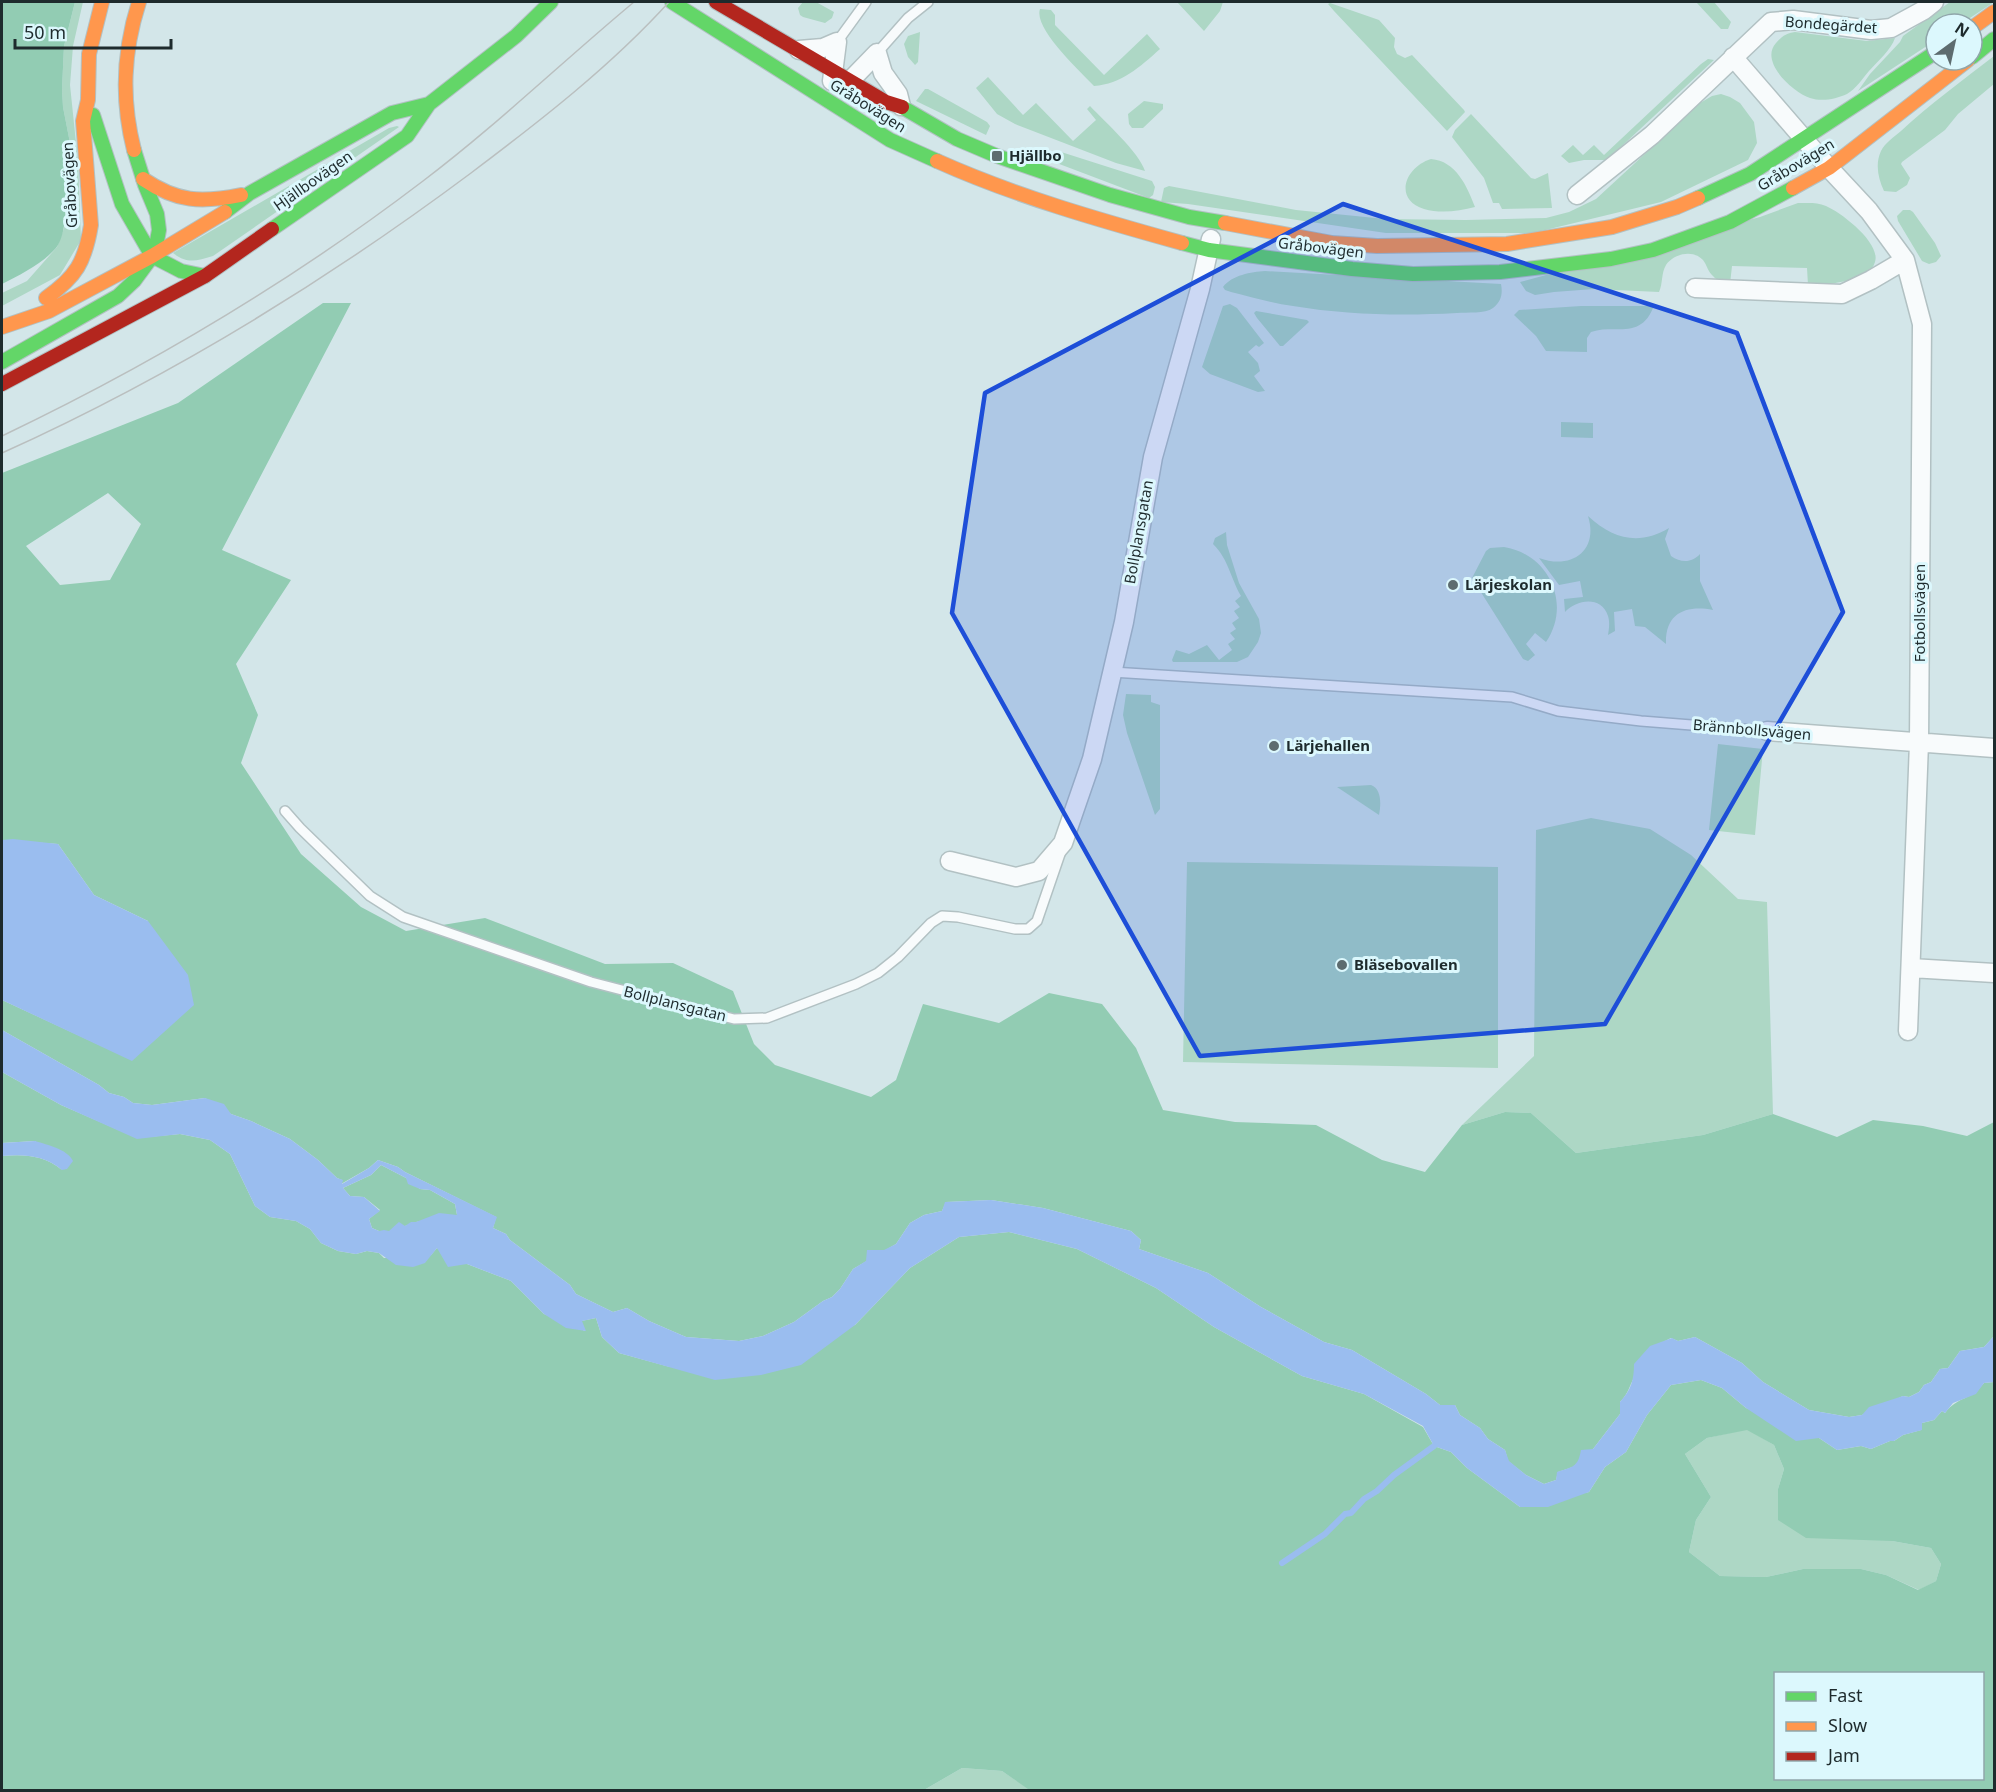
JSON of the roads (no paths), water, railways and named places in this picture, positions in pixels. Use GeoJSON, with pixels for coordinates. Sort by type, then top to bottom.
{"type":"FeatureCollection","features":[{"type":"Feature","properties":{"kind":"main road","name":"Gråbovägen"},"geometry":{"type":"LineString","coordinates":[[2,327],[60,289],[75,276],[83,260],[91,225],[83,121],[88,100],[89,54],[102,2]]}},
{"type":"Feature","properties":{"kind":"main road"},"geometry":{"type":"LineString","coordinates":[[2,362],[118,296],[131,286],[152,256],[158,234],[158,219],[143,179],[126,109],[124,69],[129,30],[139,2]]}},
{"type":"Feature","properties":{"kind":"main road","name":"Hjällbovägen"},"geometry":{"type":"LineString","coordinates":[[2,384],[206,276],[407,136],[429,104],[516,36],[551,2]]}},
{"type":"Feature","properties":{"kind":"main road","name":"Gråbovägen"},"geometry":{"type":"LineString","coordinates":[[672,2],[890,140],[950,167],[1098,220],[1209,250],[1352,270],[1413,274],[1500,272],[1611,259],[1653,250],[1730,222],[1829,168],[1953,72]]}},
{"type":"Feature","properties":{"kind":"main road","name":"Gråbovägen"},"geometry":{"type":"LineString","coordinates":[[716,2],[886,102],[901,106],[957,139],[1047,175],[1189,217],[1332,243],[1377,246],[1507,244],[1612,227],[1677,207],[1750,174],[1924,60]]}},
{"type":"Feature","properties":{"kind":"main road"},"geometry":{"type":"LineString","coordinates":[[88,100],[122,204],[152,256],[181,271],[206,276]]}},
{"type":"Feature","properties":{"kind":"main road","name":"Hjällbovägen"},"geometry":{"type":"LineString","coordinates":[[2,327],[49,311],[152,256],[235,206],[250,193],[392,113],[429,104]]}},
{"type":"Feature","properties":{"kind":"main road","name":"Hjällbovägen"},"geometry":{"type":"LineString","coordinates":[[143,179],[154,188],[175,198],[189,201],[220,200],[250,193]]}},
{"type":"Feature","properties":{"kind":"street","name":"Bondegärdet"},"geometry":{"type":"LineString","coordinates":[[1576,195],[1653,135],[1772,22],[1793,20],[1871,30],[1891,28],[1935,2]]}},
{"type":"Feature","properties":{"kind":"street"},"geometry":{"type":"LineString","coordinates":[[799,50],[823,48],[837,42],[830,101]]}},
{"type":"Feature","properties":{"kind":"street"},"geometry":{"type":"LineString","coordinates":[[830,101],[877,53],[883,73],[898,94],[901,106]]}},
{"type":"Feature","properties":{"kind":"street"},"geometry":{"type":"LineString","coordinates":[[1733,57],[1805,139]]}},
{"type":"Feature","properties":{"kind":"street","name":"Fotbollsvägen"},"geometry":{"type":"LineString","coordinates":[[1805,139],[1869,212],[1905,260],[1922,324],[1919,743],[1908,1032]]}},
{"type":"Feature","properties":{"kind":"street","name":"Bollplansgatan"},"geometry":{"type":"LineString","coordinates":[[950,861],[1016,877],[1039,871],[1063,843],[1092,759],[1124,622],[1153,457],[1215,222]]}},
{"type":"Feature","properties":{"kind":"street"},"geometry":{"type":"LineString","coordinates":[[1695,288],[1842,294],[1905,260]]}},
{"type":"Feature","properties":{"kind":"street","name":"Brännbollsvägen"},"geometry":{"type":"LineString","coordinates":[[1767,731],[1995,748]]}},
{"type":"Feature","properties":{"kind":"street"},"geometry":{"type":"LineString","coordinates":[[1911,968],[1995,973]]}},
{"type":"Feature","properties":{"kind":"lane"},"geometry":{"type":"LineString","coordinates":[[856,2],[857,12]]}},
{"type":"Feature","properties":{"kind":"lane"},"geometry":{"type":"LineString","coordinates":[[837,42],[866,2]]}},
{"type":"Feature","properties":{"kind":"lane"},"geometry":{"type":"LineString","coordinates":[[877,53],[908,18],[928,2]]}},
{"type":"Feature","properties":{"kind":"lane","name":"Brännbollsvägen"},"geometry":{"type":"LineString","coordinates":[[1112,672],[1512,697],[1558,711],[1641,721],[1767,731]]}},
{"type":"Feature","properties":{"kind":"lane","name":"Bollplansgatan"},"geometry":{"type":"LineString","coordinates":[[285,811],[370,896],[403,917],[591,982],[734,1019],[767,1018],[856,984],[878,973],[898,957],[931,923],[942,916],[958,917],[1015,929],[1028,929],[1037,921],[1063,843]]}},
{"type":"Feature","properties":{"kind":"water"},"geometry":{"type":"Polygon","coordinates":[[[2,840],[58,844],[94,895],[148,921],[188,975],[194,1005],[132,1061],[2,1000],[2,840]]]}},
{"type":"Feature","properties":{"kind":"water"},"geometry":{"type":"Polygon","coordinates":[[[2,1030],[99,1085],[109,1093],[124,1097],[133,1103],[152,1105],[205,1098],[224,1104],[231,1114],[290,1139],[337,1178],[343,1180],[342,1184],[378,1160],[398,1167],[497,1217],[493,1228],[506,1234],[510,1240],[570,1285],[576,1294],[613,1312],[627,1308],[649,1321],[686,1337],[739,1341],[763,1336],[794,1322],[832,1297],[853,1269],[866,1261],[867,1250],[884,1250],[896,1244],[910,1223],[924,1215],[942,1211],[945,1202],[991,1200],[1043,1208],[1131,1231],[1141,1240],[1139,1249],[1208,1273],[1261,1307],[1324,1342],[1352,1350],[1426,1394],[1440,1405],[1455,1405],[1460,1415],[1480,1428],[1488,1439],[1505,1450],[1509,1461],[1526,1475],[1544,1484],[1556,1480],[1557,1472],[1574,1466],[1581,1450],[1593,1449],[1620,1414],[1620,1402],[1631,1384],[1634,1364],[1650,1346],[1672,1338],[1678,1341],[1695,1337],[1742,1363],[1763,1382],[1809,1410],[1849,1417],[1862,1415],[1869,1407],[1903,1396],[1909,1397],[1919,1392],[1924,1385],[1931,1382],[1940,1369],[1948,1368],[1960,1351],[1984,1347],[1994,1336],[1994,1382],[1984,1383],[1976,1394],[1953,1403],[1945,1413],[1942,1411],[1934,1420],[1922,1423],[1922,1430],[1903,1435],[1894,1441],[1871,1449],[1861,1446],[1837,1450],[1819,1438],[1796,1441],[1746,1408],[1722,1388],[1701,1380],[1671,1385],[1647,1415],[1626,1452],[1605,1467],[1589,1492],[1548,1507],[1520,1507],[1467,1468],[1451,1452],[1434,1446],[1423,1426],[1364,1394],[1302,1376],[1214,1327],[1156,1288],[1077,1249],[1009,1232],[959,1237],[910,1268],[855,1325],[801,1365],[761,1375],[715,1380],[619,1353],[602,1337],[596,1318],[582,1321],[586,1331],[566,1328],[544,1314],[511,1281],[467,1264],[448,1267],[437,1248],[425,1263],[413,1267],[396,1265],[379,1253],[367,1251],[356,1254],[338,1251],[321,1243],[310,1229],[296,1221],[270,1217],[255,1206],[230,1154],[210,1140],[180,1134],[137,1139],[61,1105],[2,1072],[2,1030]],[[381,1165],[371,1175],[343,1188],[350,1196],[364,1197],[380,1211],[369,1219],[372,1228],[379,1231],[389,1231],[399,1222],[405,1226],[439,1213],[457,1215],[455,1204],[430,1190],[408,1184],[406,1178],[381,1165]]]}},
{"type":"Feature","properties":{"kind":"water"},"geometry":{"type":"Polygon","coordinates":[[[35,1141],[62,1150],[73,1161],[67,1169],[62,1170],[41,1158],[18,1155],[2,1156],[2,1143],[35,1141]]]}},
{"type":"Feature","properties":{"kind":"waterway"},"geometry":{"type":"LineString","coordinates":[[1282,1563],[1325,1534],[1345,1514],[1351,1513],[1364,1499],[1434,1446]]}},
{"type":"Feature","properties":{"kind":"tram line"},"geometry":{"type":"LineString","coordinates":[[2,436],[166,350],[272,287],[323,253],[450,160],[634,2]]}},
{"type":"Feature","properties":{"kind":"tram line"},"geometry":{"type":"LineString","coordinates":[[2,453],[64,424],[185,360],[244,326],[359,252],[471,173],[549,113],[599,71],[669,2]]}},
{"type":"Feature","properties":{"kind":"place","name":"Hjällbo"},"geometry":{"type":"Point","coordinates":[997,156]}},
{"type":"Feature","properties":{"kind":"place","name":"Lärjeskolan"},"geometry":{"type":"Point","coordinates":[1453,585]}},
{"type":"Feature","properties":{"kind":"place","name":"Lärjehallen"},"geometry":{"type":"Point","coordinates":[1274,746]}},
{"type":"Feature","properties":{"kind":"place","name":"Bläsebovallen"},"geometry":{"type":"Point","coordinates":[1342,965]}}]}
